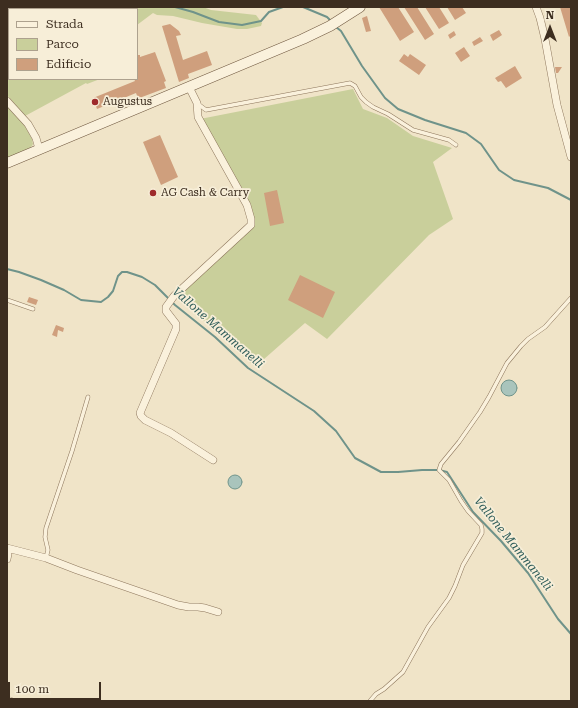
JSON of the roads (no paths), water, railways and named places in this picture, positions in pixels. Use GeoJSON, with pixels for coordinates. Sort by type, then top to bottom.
{"type":"FeatureCollection","features":[{"type":"Feature","properties":{"kind":"main road"},"geometry":{"type":"LineString","coordinates":[[7,163],[303,39],[334,24],[360,7]]}},
{"type":"Feature","properties":{"kind":"street"},"geometry":{"type":"LineString","coordinates":[[536,7],[545,39],[557,105],[571,157]]}},
{"type":"Feature","properties":{"kind":"street"},"geometry":{"type":"LineString","coordinates":[[189,87],[197,103],[198,117],[247,205],[251,225],[174,296],[166,307],[166,311],[176,324],[176,329],[140,412],[141,416],[145,420],[171,433],[213,460]]}},
{"type":"Feature","properties":{"kind":"street"},"geometry":{"type":"LineString","coordinates":[[7,101],[28,124],[36,138],[39,149]]}},
{"type":"Feature","properties":{"kind":"street"},"geometry":{"type":"LineString","coordinates":[[7,559],[7,548],[46,558],[178,604],[189,607],[205,608],[218,612]]}},
{"type":"Feature","properties":{"kind":"lane"},"geometry":{"type":"LineString","coordinates":[[197,103],[206,110],[350,83],[355,86],[361,97],[373,107],[388,114],[413,130],[449,140],[456,145]]}},
{"type":"Feature","properties":{"kind":"lane"},"geometry":{"type":"LineString","coordinates":[[370,701],[376,694],[403,672],[428,627],[449,598],[463,565],[482,533],[481,525],[468,511],[449,480],[439,470],[441,464],[459,442],[480,412],[490,397],[507,364],[521,346],[544,327],[571,298]]}},
{"type":"Feature","properties":{"kind":"lane"},"geometry":{"type":"LineString","coordinates":[[7,300],[33,309]]}},
{"type":"Feature","properties":{"kind":"lane"},"geometry":{"type":"LineString","coordinates":[[46,558],[48,550],[45,538],[46,528],[72,451],[88,397]]}},
{"type":"Feature","properties":{"kind":"lane"},"geometry":{"type":"LineString","coordinates":[[7,698],[15,701]]}},
{"type":"Feature","properties":{"kind":"water"},"geometry":{"type":"Polygon","coordinates":[[[509,380],[516,385],[517,388],[512,395],[509,396],[502,391],[501,388],[506,381],[509,380]]]}},
{"type":"Feature","properties":{"kind":"water"},"geometry":{"type":"Polygon","coordinates":[[[235,475],[240,477],[242,482],[240,487],[235,489],[230,487],[228,482],[230,477],[235,475]]]}},
{"type":"Feature","properties":{"kind":"waterway"},"geometry":{"type":"LineString","coordinates":[[175,7],[219,22],[242,25],[261,21],[269,12],[283,7]]}},
{"type":"Feature","properties":{"kind":"waterway"},"geometry":{"type":"LineString","coordinates":[[303,7],[327,17],[332,22]]}},
{"type":"Feature","properties":{"kind":"waterway"},"geometry":{"type":"LineString","coordinates":[[336,27],[341,31],[362,66],[385,98],[398,109],[425,120],[466,133],[481,144],[499,170],[514,180],[548,188],[571,200]]}},
{"type":"Feature","properties":{"kind":"waterway","name":"Vallone Mammanelli"},"geometry":{"type":"LineString","coordinates":[[7,269],[41,280],[64,290],[81,300],[101,302],[113,291],[118,276],[122,272],[127,272],[142,277],[155,285],[175,305],[215,337],[248,368],[314,411],[336,431],[355,458],[381,472],[422,470],[439,470],[447,472],[473,512],[501,541],[528,573],[558,619],[571,634]]}},
{"type":"Feature","properties":{"kind":"place","name":"Augustus"},"geometry":{"type":"Point","coordinates":[95,102]}},
{"type":"Feature","properties":{"kind":"place","name":"AG Cash & Carry"},"geometry":{"type":"Point","coordinates":[153,193]}}]}
